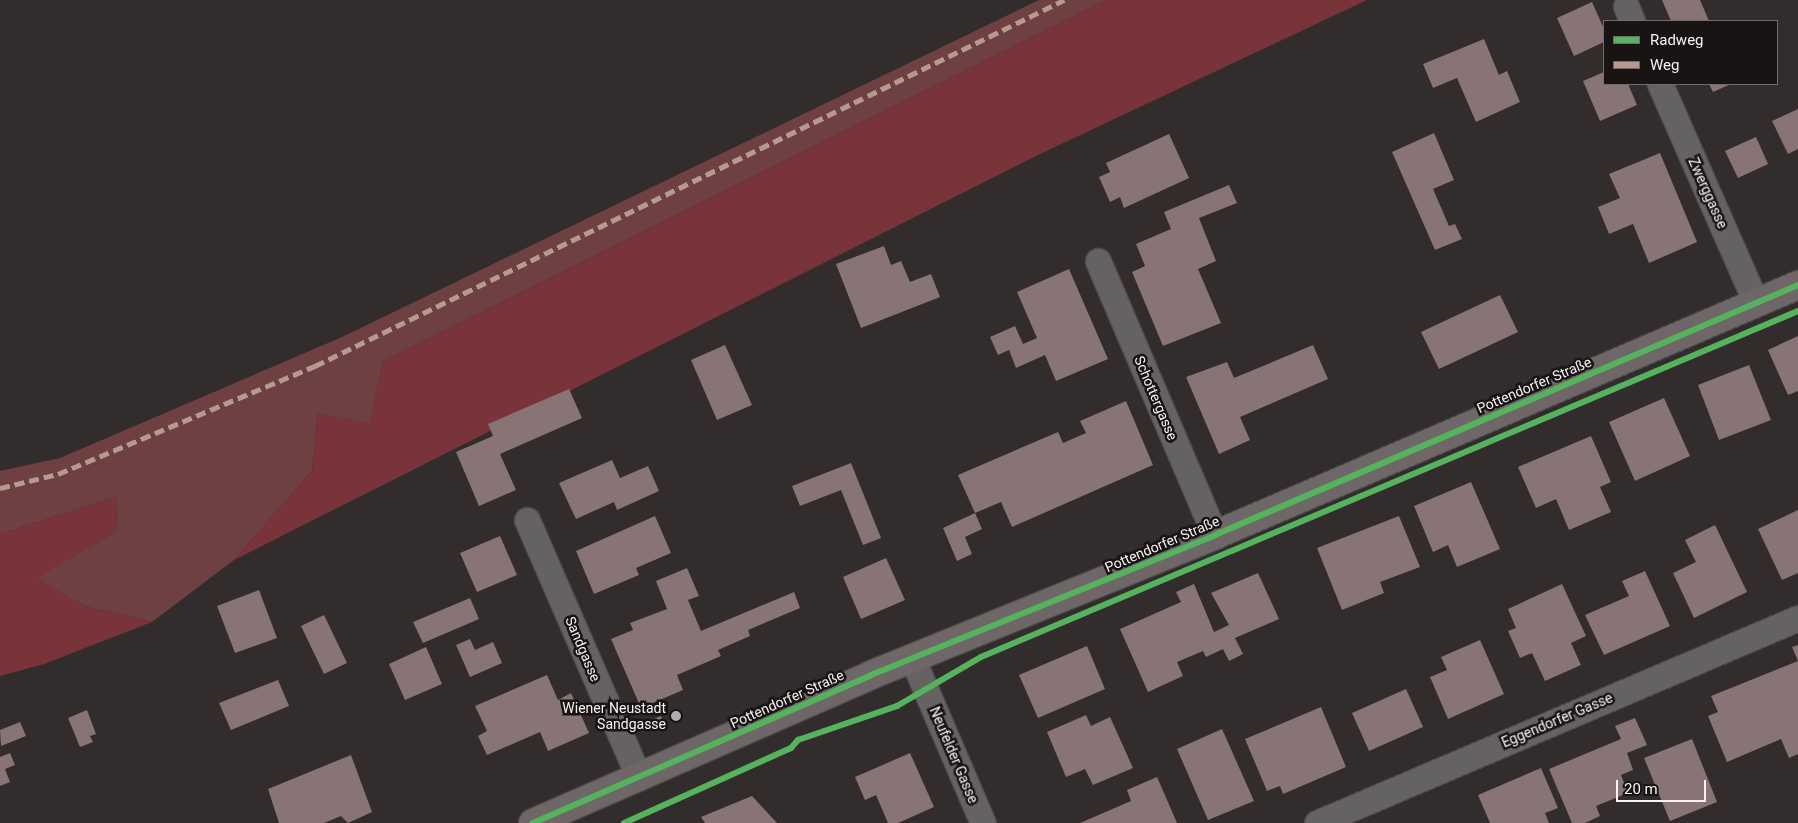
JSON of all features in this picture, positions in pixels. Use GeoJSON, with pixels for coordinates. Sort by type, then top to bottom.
{"type":"FeatureCollection","features":[{"type":"Feature","properties":{"kind":"main road","name":"Pottendorfer Straße"},"geometry":{"type":"LineString","coordinates":[[534,823],[871,675],[913,660],[1215,535],[1798,285]]}},
{"type":"Feature","properties":{"kind":"street","name":"Zwerggasse"},"geometry":{"type":"LineString","coordinates":[[1660,85],[1756,303]]}},
{"type":"Feature","properties":{"kind":"street","name":"Schottergasse"},"geometry":{"type":"LineString","coordinates":[[1098,261],[1215,535]]}},
{"type":"Feature","properties":{"kind":"street","name":"Sandgasse"},"geometry":{"type":"LineString","coordinates":[[527,520],[638,778]]}},
{"type":"Feature","properties":{"kind":"street","name":"Eggendorfer Gasse"},"geometry":{"type":"LineString","coordinates":[[1317,823],[1798,618]]}},
{"type":"Feature","properties":{"kind":"street","name":"Neufelder Gasse"},"geometry":{"type":"LineString","coordinates":[[913,660],[983,823]]}},
{"type":"Feature","properties":{"kind":"shaded area"},"geometry":{"type":"Polygon","coordinates":[[[1039,0],[1107,0],[383,361],[370,424],[318,413],[312,471],[234,560],[152,622],[84,606],[36,578],[117,531],[116,497],[0,534],[0,471],[60,458],[342,337],[1039,0]]]}},
{"type":"Feature","properties":{"kind":"shaded area"},"geometry":{"type":"Polygon","coordinates":[[[1107,0],[1367,0],[1038,155],[234,560],[312,471],[318,413],[370,423],[383,361],[1107,0]]]}},
{"type":"Feature","properties":{"kind":"shaded area"},"geometry":{"type":"Polygon","coordinates":[[[116,497],[117,531],[37,578],[84,606],[152,622],[44,664],[0,676],[0,534],[116,497]]]}},
{"type":"Feature","properties":{"kind":"building"},"geometry":{"type":"Polygon","coordinates":[[[1662,0],[1700,0],[1709,20],[1671,20],[1662,0]]]}},
{"type":"Feature","properties":{"kind":"building"},"geometry":{"type":"Polygon","coordinates":[[[1592,2],[1603,27],[1603,42],[1574,56],[1557,18],[1592,2]]]}},
{"type":"Feature","properties":{"kind":"building"},"geometry":{"type":"Polygon","coordinates":[[[1484,39],[1499,75],[1507,71],[1520,102],[1476,122],[1457,78],[1433,88],[1423,64],[1484,39]]]}},
{"type":"Feature","properties":{"kind":"building"},"geometry":{"type":"Polygon","coordinates":[[[1603,72],[1603,85],[1628,85],[1637,105],[1600,121],[1583,81],[1603,72]]]}},
{"type":"Feature","properties":{"kind":"building"},"geometry":{"type":"Polygon","coordinates":[[[1710,85],[1729,85],[1713,92],[1710,85]]]}},
{"type":"Feature","properties":{"kind":"building"},"geometry":{"type":"Polygon","coordinates":[[[1798,109],[1798,149],[1788,154],[1772,121],[1798,109]]]}},
{"type":"Feature","properties":{"kind":"building"},"geometry":{"type":"Polygon","coordinates":[[[1434,133],[1454,180],[1433,189],[1449,226],[1455,224],[1462,239],[1435,250],[1392,152],[1434,133]]]}},
{"type":"Feature","properties":{"kind":"building"},"geometry":{"type":"Polygon","coordinates":[[[1169,134],[1189,178],[1124,208],[1120,197],[1110,202],[1099,177],[1110,172],[1106,163],[1169,134]]]}},
{"type":"Feature","properties":{"kind":"building"},"geometry":{"type":"Polygon","coordinates":[[[1756,137],[1768,164],[1738,178],[1725,151],[1756,137]]]}},
{"type":"Feature","properties":{"kind":"building"},"geometry":{"type":"Polygon","coordinates":[[[1660,153],[1697,242],[1649,263],[1633,224],[1609,234],[1598,207],[1620,198],[1609,174],[1660,153]]]}},
{"type":"Feature","properties":{"kind":"building"},"geometry":{"type":"Polygon","coordinates":[[[1229,185],[1237,203],[1199,218],[1216,261],[1198,269],[1221,323],[1163,346],[1132,272],[1145,266],[1136,244],[1171,229],[1164,212],[1229,185]]]}},
{"type":"Feature","properties":{"kind":"building"},"geometry":{"type":"Polygon","coordinates":[[[884,246],[891,265],[901,261],[910,282],[931,274],[940,297],[861,328],[836,264],[884,246]]]}},
{"type":"Feature","properties":{"kind":"building"},"geometry":{"type":"Polygon","coordinates":[[[1069,269],[1108,359],[1056,381],[1045,355],[1016,368],[1009,350],[998,355],[990,337],[1015,326],[1023,344],[1037,338],[1017,292],[1069,269]]]}},
{"type":"Feature","properties":{"kind":"building"},"geometry":{"type":"Polygon","coordinates":[[[1500,295],[1518,332],[1439,369],[1421,332],[1500,295]]]}},
{"type":"Feature","properties":{"kind":"building"},"geometry":{"type":"Polygon","coordinates":[[[1798,336],[1798,391],[1788,395],[1768,350],[1798,336]]]}},
{"type":"Feature","properties":{"kind":"building"},"geometry":{"type":"Polygon","coordinates":[[[725,345],[752,405],[717,420],[691,360],[725,345]]]}},
{"type":"Feature","properties":{"kind":"building"},"geometry":{"type":"Polygon","coordinates":[[[1313,345],[1328,379],[1240,417],[1250,440],[1219,454],[1186,377],[1227,362],[1234,378],[1313,345]]]}},
{"type":"Feature","properties":{"kind":"building"},"geometry":{"type":"Polygon","coordinates":[[[1749,365],[1771,420],[1719,440],[1698,385],[1749,365]]]}},
{"type":"Feature","properties":{"kind":"building"},"geometry":{"type":"Polygon","coordinates":[[[569,389],[582,418],[500,454],[516,490],[479,506],[456,452],[493,436],[488,424],[569,389]]]}},
{"type":"Feature","properties":{"kind":"building"},"geometry":{"type":"Polygon","coordinates":[[[1664,398],[1690,456],[1635,481],[1609,422],[1664,398]]]}},
{"type":"Feature","properties":{"kind":"building"},"geometry":{"type":"Polygon","coordinates":[[[1126,401],[1153,465],[1012,527],[1001,502],[975,513],[958,475],[1058,432],[1063,443],[1086,433],[1080,421],[1126,401]]]}},
{"type":"Feature","properties":{"kind":"building"},"geometry":{"type":"Polygon","coordinates":[[[1591,436],[1611,482],[1600,487],[1611,512],[1569,530],[1556,499],[1536,508],[1518,467],[1591,436]]]}},
{"type":"Feature","properties":{"kind":"building"},"geometry":{"type":"Polygon","coordinates":[[[612,460],[620,478],[648,466],[659,491],[617,510],[614,502],[576,519],[559,483],[612,460]]]}},
{"type":"Feature","properties":{"kind":"building"},"geometry":{"type":"Polygon","coordinates":[[[851,463],[881,538],[863,545],[841,490],[800,506],[792,486],[851,463]]]}},
{"type":"Feature","properties":{"kind":"building"},"geometry":{"type":"Polygon","coordinates":[[[1471,482],[1500,549],[1457,567],[1448,545],[1433,552],[1414,506],[1471,482]]]}},
{"type":"Feature","properties":{"kind":"building"},"geometry":{"type":"Polygon","coordinates":[[[1798,510],[1798,573],[1782,580],[1758,529],[1798,510]]]}},
{"type":"Feature","properties":{"kind":"building"},"geometry":{"type":"Polygon","coordinates":[[[975,513],[982,529],[965,537],[972,554],[957,561],[943,528],[975,513]]]}},
{"type":"Feature","properties":{"kind":"building"},"geometry":{"type":"Polygon","coordinates":[[[655,516],[671,553],[636,568],[639,575],[594,594],[576,551],[655,516]]]}},
{"type":"Feature","properties":{"kind":"building"},"geometry":{"type":"Polygon","coordinates":[[[1399,516],[1420,567],[1380,582],[1384,593],[1342,610],[1317,548],[1399,516]]]}},
{"type":"Feature","properties":{"kind":"building"},"geometry":{"type":"Polygon","coordinates":[[[1715,525],[1747,592],[1694,618],[1673,573],[1696,562],[1685,540],[1715,525]]]}},
{"type":"Feature","properties":{"kind":"building"},"geometry":{"type":"Polygon","coordinates":[[[500,536],[517,575],[477,592],[460,553],[500,536]]]}},
{"type":"Feature","properties":{"kind":"building"},"geometry":{"type":"Polygon","coordinates":[[[886,558],[905,600],[861,619],[843,577],[886,558]]]}},
{"type":"Feature","properties":{"kind":"building"},"geometry":{"type":"Polygon","coordinates":[[[687,568],[699,596],[688,600],[701,631],[794,592],[800,608],[748,630],[750,636],[718,650],[721,656],[677,675],[683,690],[641,708],[611,639],[633,630],[630,623],[667,609],[656,581],[687,568]]]}},
{"type":"Feature","properties":{"kind":"building"},"geometry":{"type":"Polygon","coordinates":[[[1645,571],[1670,626],[1604,655],[1585,615],[1629,596],[1622,581],[1645,571]]]}},
{"type":"Feature","properties":{"kind":"building"},"geometry":{"type":"Polygon","coordinates":[[[1258,573],[1279,619],[1235,638],[1243,654],[1229,661],[1223,649],[1206,657],[1203,651],[1177,662],[1183,676],[1148,692],[1120,629],[1181,602],[1176,592],[1194,584],[1214,632],[1229,625],[1211,593],[1258,573]]]}},
{"type":"Feature","properties":{"kind":"building"},"geometry":{"type":"Polygon","coordinates":[[[1562,584],[1586,636],[1571,643],[1581,665],[1545,681],[1532,653],[1520,658],[1508,631],[1516,628],[1508,609],[1562,584]]]}},
{"type":"Feature","properties":{"kind":"building"},"geometry":{"type":"Polygon","coordinates":[[[259,590],[277,638],[235,653],[217,606],[259,590]]]}},
{"type":"Feature","properties":{"kind":"building"},"geometry":{"type":"Polygon","coordinates":[[[470,598],[479,619],[423,643],[413,622],[470,598]]]}},
{"type":"Feature","properties":{"kind":"building"},"geometry":{"type":"Polygon","coordinates":[[[324,615],[347,663],[324,674],[301,626],[324,615]]]}},
{"type":"Feature","properties":{"kind":"building"},"geometry":{"type":"Polygon","coordinates":[[[470,639],[475,650],[493,642],[502,663],[470,677],[456,645],[470,639]]]}},
{"type":"Feature","properties":{"kind":"building"},"geometry":{"type":"Polygon","coordinates":[[[1480,640],[1504,694],[1448,719],[1430,677],[1447,670],[1441,657],[1480,640]]]}},
{"type":"Feature","properties":{"kind":"building"},"geometry":{"type":"Polygon","coordinates":[[[1798,645],[1798,661],[1792,647],[1798,645]]]}},
{"type":"Feature","properties":{"kind":"building"},"geometry":{"type":"Polygon","coordinates":[[[1087,646],[1105,689],[1038,718],[1019,675],[1087,646]]]}},
{"type":"Feature","properties":{"kind":"building"},"geometry":{"type":"Polygon","coordinates":[[[426,647],[442,684],[405,700],[389,664],[426,647]]]}},
{"type":"Feature","properties":{"kind":"building"},"geometry":{"type":"Polygon","coordinates":[[[1798,661],[1798,754],[1789,758],[1781,739],[1727,762],[1708,716],[1718,712],[1711,696],[1798,661]]]}},
{"type":"Feature","properties":{"kind":"building"},"geometry":{"type":"Polygon","coordinates":[[[547,675],[558,700],[571,693],[589,733],[548,751],[540,732],[487,755],[478,736],[487,731],[475,706],[547,675]]]}},
{"type":"Feature","properties":{"kind":"building"},"geometry":{"type":"Polygon","coordinates":[[[278,680],[289,706],[231,730],[219,703],[278,680]]]}},
{"type":"Feature","properties":{"kind":"building"},"geometry":{"type":"Polygon","coordinates":[[[1406,689],[1423,727],[1369,751],[1352,713],[1406,689]]]}},
{"type":"Feature","properties":{"kind":"building"},"geometry":{"type":"Polygon","coordinates":[[[1321,707],[1346,767],[1283,794],[1280,786],[1267,791],[1245,739],[1321,707]]]}},
{"type":"Feature","properties":{"kind":"building"},"geometry":{"type":"Polygon","coordinates":[[[87,710],[96,734],[90,736],[93,742],[80,747],[68,718],[87,710]]]}},
{"type":"Feature","properties":{"kind":"building"},"geometry":{"type":"Polygon","coordinates":[[[1086,715],[1091,726],[1110,717],[1133,768],[1093,785],[1085,769],[1066,777],[1047,732],[1086,715]]]}},
{"type":"Feature","properties":{"kind":"building"},"geometry":{"type":"Polygon","coordinates":[[[661,716],[664,723],[642,732],[639,725],[661,716]]]}},
{"type":"Feature","properties":{"kind":"building"},"geometry":{"type":"Polygon","coordinates":[[[1635,718],[1647,745],[1627,753],[1633,770],[1621,775],[1628,793],[1596,806],[1600,816],[1585,823],[1572,823],[1549,769],[1621,739],[1615,726],[1635,718]]]}},
{"type":"Feature","properties":{"kind":"building"},"geometry":{"type":"Polygon","coordinates":[[[20,722],[26,736],[1,746],[0,730],[20,722]]]}},
{"type":"Feature","properties":{"kind":"building"},"geometry":{"type":"Polygon","coordinates":[[[1222,729],[1254,801],[1208,820],[1177,749],[1222,729]]]}},
{"type":"Feature","properties":{"kind":"building"},"geometry":{"type":"Polygon","coordinates":[[[1692,739],[1717,802],[1670,821],[1644,758],[1692,739]]]}},
{"type":"Feature","properties":{"kind":"building"},"geometry":{"type":"Polygon","coordinates":[[[10,753],[15,765],[5,769],[10,782],[0,786],[0,757],[10,753]]]}},
{"type":"Feature","properties":{"kind":"building"},"geometry":{"type":"Polygon","coordinates":[[[910,753],[934,807],[898,823],[888,823],[876,795],[865,800],[855,777],[910,753]]]}},
{"type":"Feature","properties":{"kind":"building"},"geometry":{"type":"Polygon","coordinates":[[[351,755],[372,812],[348,823],[341,816],[324,823],[279,823],[268,789],[351,755]]]}},
{"type":"Feature","properties":{"kind":"building"},"geometry":{"type":"Polygon","coordinates":[[[1541,768],[1558,808],[1545,813],[1549,823],[1490,823],[1478,795],[1541,768]]]}},
{"type":"Feature","properties":{"kind":"building"},"geometry":{"type":"Polygon","coordinates":[[[1157,777],[1177,823],[1080,823],[1131,801],[1127,790],[1157,777]]]}},
{"type":"Feature","properties":{"kind":"building"},"geometry":{"type":"Polygon","coordinates":[[[752,796],[777,823],[705,823],[701,817],[752,796]]]}},
{"type":"Feature","properties":{"kind":"marked path"},"geometry":{"type":"LineString","coordinates":[[0,488],[58,474],[315,366],[1064,0]]}},
{"type":"Feature","properties":{"kind":"cycle path"},"geometry":{"type":"LineString","coordinates":[[533,823],[871,675],[1215,535],[1798,285]]}},
{"type":"Feature","properties":{"kind":"cycle path"},"geometry":{"type":"LineString","coordinates":[[624,823],[791,748],[798,740],[897,706],[981,657],[1798,311]]}},
{"type":"Feature","properties":{"kind":"place","name":"Wiener Neustadt Sandgasse"},"geometry":{"type":"Point","coordinates":[676,716]}}]}
